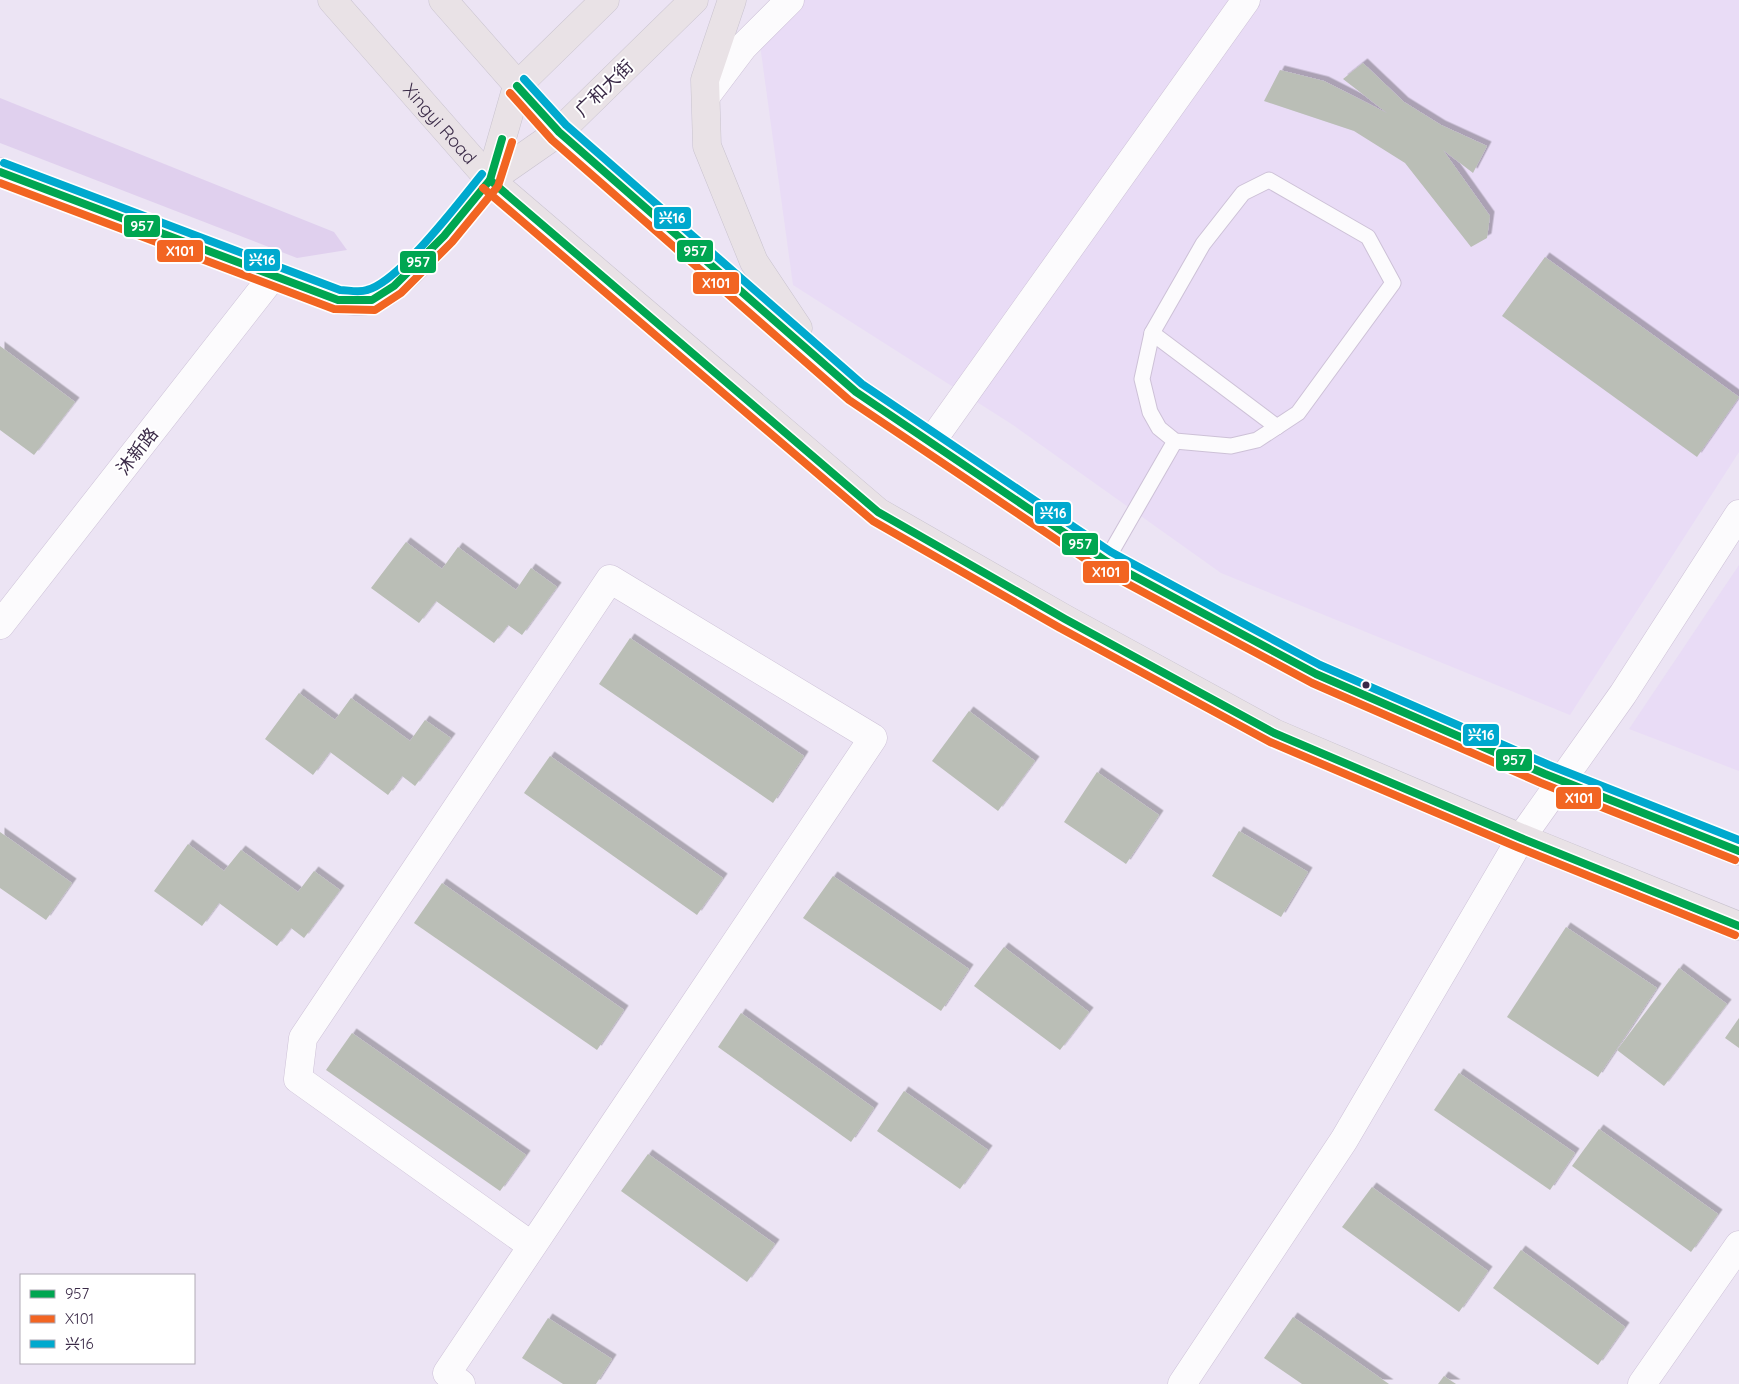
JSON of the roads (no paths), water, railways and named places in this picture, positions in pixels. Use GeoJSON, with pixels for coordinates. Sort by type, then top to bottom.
{"type":"FeatureCollection","features":[{"type":"Feature","properties":{"kind":"main road","name":"Xingyi Road"},"geometry":{"type":"LineString","coordinates":[[332,0],[490,180],[878,512],[1065,619],[1274,733],[1521,838],[1739,926]]}},
{"type":"Feature","properties":{"kind":"main road"},"geometry":{"type":"LineString","coordinates":[[443,0],[559,132],[856,392],[1106,562],[1316,674],[1563,781],[1739,851]]}},
{"type":"Feature","properties":{"kind":"main road"},"geometry":{"type":"LineString","coordinates":[[490,180],[518,86],[604,0]]}},
{"type":"Feature","properties":{"kind":"main road","name":"广和大街"},"geometry":{"type":"LineString","coordinates":[[490,180],[559,132],[694,0]]}},
{"type":"Feature","properties":{"kind":"main road"},"geometry":{"type":"LineString","coordinates":[[732,0],[705,80],[707,146],[754,262],[816,357]]}},
{"type":"Feature","properties":{"kind":"street"},"geometry":{"type":"LineString","coordinates":[[706,96],[743,46],[790,0]]}},
{"type":"Feature","properties":{"kind":"street"},"geometry":{"type":"LineString","coordinates":[[931,442],[1246,0]]}},
{"type":"Feature","properties":{"kind":"street"},"geometry":{"type":"LineString","coordinates":[[0,172],[338,300],[372,300],[394,286],[432,248],[490,180]]}},
{"type":"Feature","properties":{"kind":"street","name":"沐新路"},"geometry":{"type":"LineString","coordinates":[[0,625],[274,276]]}},
{"type":"Feature","properties":{"kind":"street"},"geometry":{"type":"LineString","coordinates":[[1182,1384],[1344,1140],[1521,838],[1623,694],[1739,514]]}},
{"type":"Feature","properties":{"kind":"street"},"geometry":{"type":"LineString","coordinates":[[461,1384],[447,1373],[532,1246],[872,738],[610,579],[303,1038],[298,1079],[532,1246]]}},
{"type":"Feature","properties":{"kind":"street"},"geometry":{"type":"LineString","coordinates":[[1642,1384],[1739,1245]]}},
{"type":"Feature","properties":{"kind":"lane"},"geometry":{"type":"LineString","coordinates":[[1269,180],[1368,238],[1393,283],[1298,413],[1277,427],[1257,440],[1232,446],[1176,441],[1159,428],[1150,412],[1142,379],[1152,333],[1203,244],[1243,193],[1269,180]]}},
{"type":"Feature","properties":{"kind":"lane"},"geometry":{"type":"LineString","coordinates":[[1152,333],[1277,427]]}},
{"type":"Feature","properties":{"kind":"lane"},"geometry":{"type":"LineString","coordinates":[[1106,562],[1176,441]]}}]}
